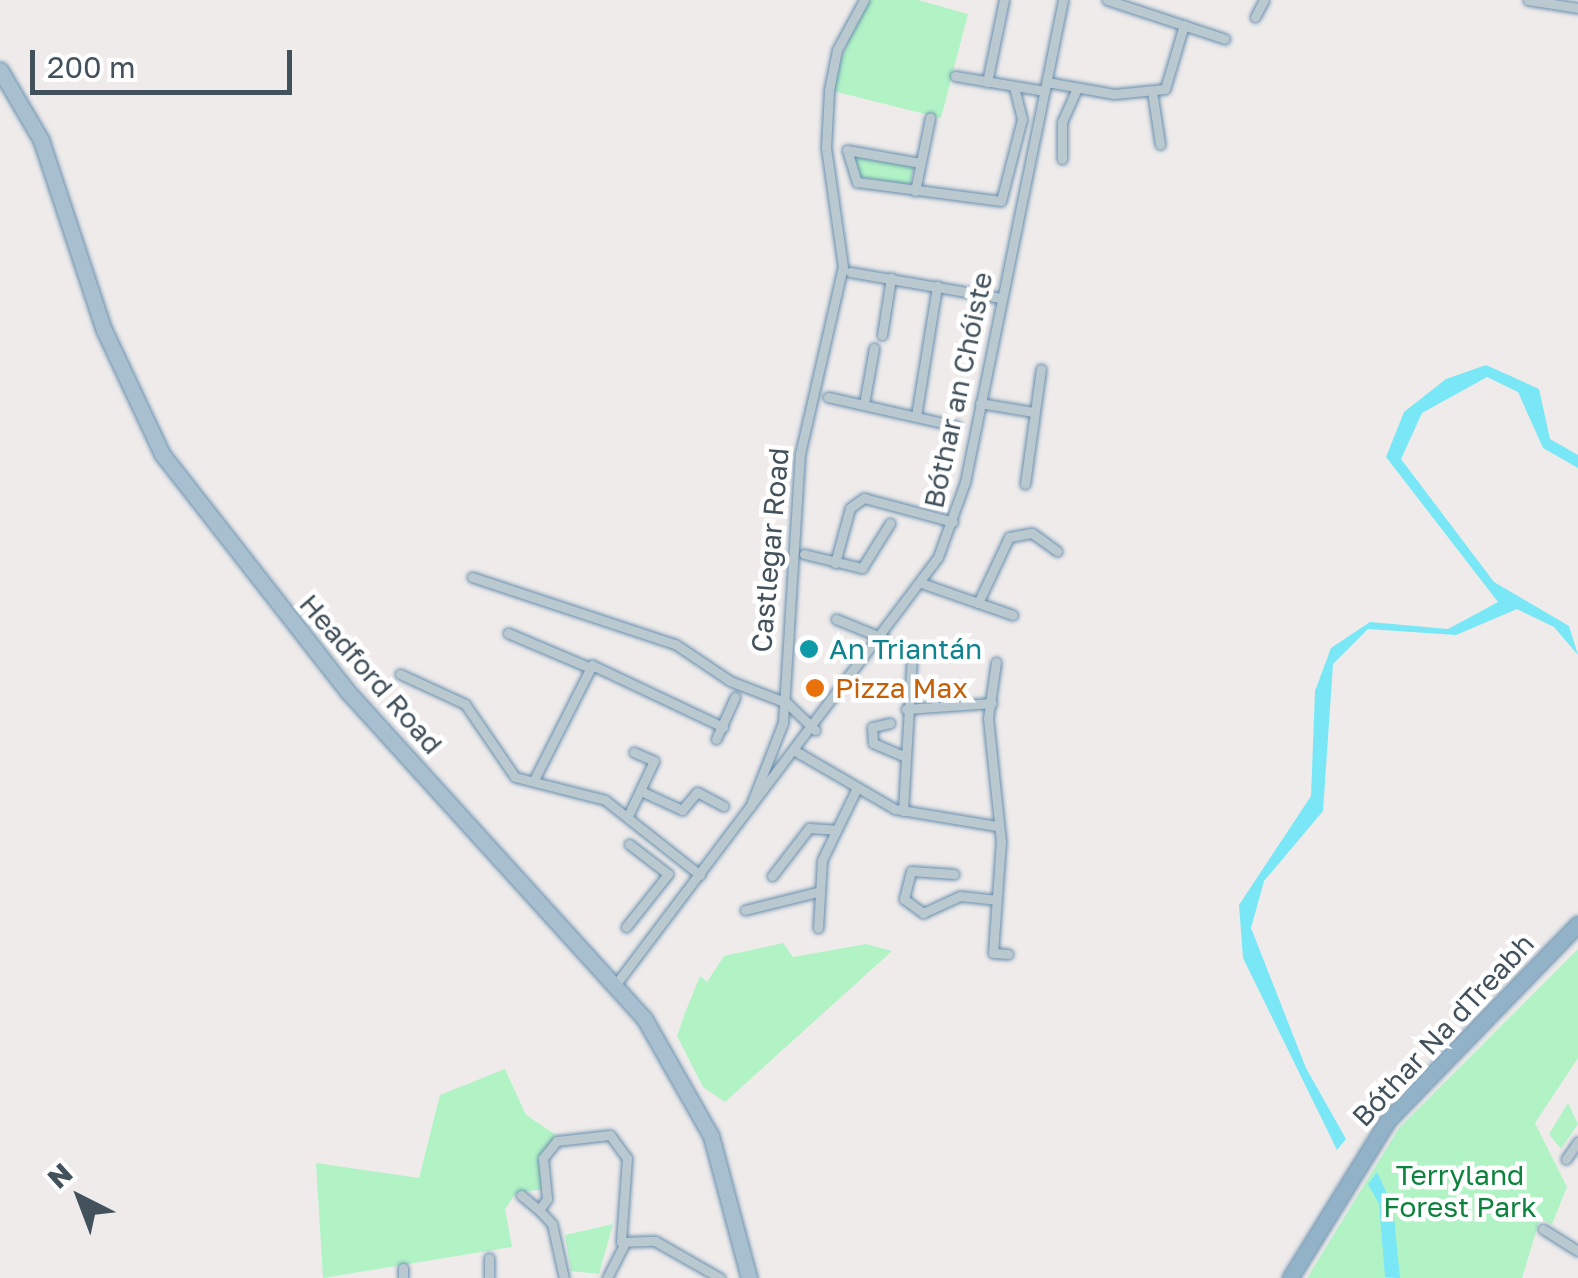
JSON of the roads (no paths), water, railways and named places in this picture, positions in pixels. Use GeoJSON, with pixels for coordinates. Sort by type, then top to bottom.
{"type":"FeatureCollection","features":[{"type":"Feature","properties":{"kind":"highway","name":"Bóthar Na dTreabh"},"geometry":{"type":"LineString","coordinates":[[1290,1278],[1378,1133],[1578,924]]}},
{"type":"Feature","properties":{"kind":"main road","name":"Headford Road"},"geometry":{"type":"LineString","coordinates":[[0,70],[40,140],[104,330],[162,454],[348,693],[616,984],[711,1136],[749,1278]]}},
{"type":"Feature","properties":{"kind":"street","name":"Castlegar Road"},"geometry":{"type":"LineString","coordinates":[[750,810],[780,734],[800,454],[842,268],[826,148],[829,90],[837,50],[864,0]]}},
{"type":"Feature","properties":{"kind":"street"},"geometry":{"type":"LineString","coordinates":[[987,82],[1004,0]]}},
{"type":"Feature","properties":{"kind":"street","name":"Bóthar an Chóiste"},"geometry":{"type":"LineString","coordinates":[[616,984],[885,639],[924,584],[953,522],[1063,0]]}},
{"type":"Feature","properties":{"kind":"street"},"geometry":{"type":"LineString","coordinates":[[1107,0],[1225,38]]}},
{"type":"Feature","properties":{"kind":"street"},"geometry":{"type":"LineString","coordinates":[[1255,18],[1264,0]]}},
{"type":"Feature","properties":{"kind":"street"},"geometry":{"type":"LineString","coordinates":[[1528,0],[1578,8]]}},
{"type":"Feature","properties":{"kind":"street"},"geometry":{"type":"LineString","coordinates":[[955,76],[1014,87],[1152,90],[1173,80],[1184,25]]}},
{"type":"Feature","properties":{"kind":"street"},"geometry":{"type":"LineString","coordinates":[[920,163],[847,150],[853,180],[1002,201],[1022,120],[1014,87]]}},
{"type":"Feature","properties":{"kind":"street"},"geometry":{"type":"LineString","coordinates":[[1062,159],[1062,122],[1077,88]]}},
{"type":"Feature","properties":{"kind":"street"},"geometry":{"type":"LineString","coordinates":[[1152,90],[1160,144]]}},
{"type":"Feature","properties":{"kind":"street"},"geometry":{"type":"LineString","coordinates":[[915,191],[930,118]]}},
{"type":"Feature","properties":{"kind":"street"},"geometry":{"type":"LineString","coordinates":[[850,272],[1001,298]]}},
{"type":"Feature","properties":{"kind":"street"},"geometry":{"type":"LineString","coordinates":[[882,335],[891,278]]}},
{"type":"Feature","properties":{"kind":"street"},"geometry":{"type":"LineString","coordinates":[[916,416],[937,286]]}},
{"type":"Feature","properties":{"kind":"street"},"geometry":{"type":"LineString","coordinates":[[864,404],[874,348]]}},
{"type":"Feature","properties":{"kind":"street"},"geometry":{"type":"LineString","coordinates":[[1024,484],[1041,369]]}},
{"type":"Feature","properties":{"kind":"street"},"geometry":{"type":"LineString","coordinates":[[828,396],[957,426]]}},
{"type":"Feature","properties":{"kind":"street"},"geometry":{"type":"LineString","coordinates":[[980,402],[1033,412]]}},
{"type":"Feature","properties":{"kind":"street"},"geometry":{"type":"LineString","coordinates":[[835,564],[850,508],[864,498],[953,522]]}},
{"type":"Feature","properties":{"kind":"street"},"geometry":{"type":"LineString","coordinates":[[804,554],[835,564],[870,563],[890,523]]}},
{"type":"Feature","properties":{"kind":"street"},"geometry":{"type":"LineString","coordinates":[[978,603],[1009,537],[1032,533],[1057,552]]}},
{"type":"Feature","properties":{"kind":"street"},"geometry":{"type":"LineString","coordinates":[[472,577],[620,620],[781,699],[814,730]]}},
{"type":"Feature","properties":{"kind":"street"},"geometry":{"type":"LineString","coordinates":[[924,584],[1014,615]]}},
{"type":"Feature","properties":{"kind":"street"},"geometry":{"type":"LineString","coordinates":[[836,618],[885,639]]}},
{"type":"Feature","properties":{"kind":"street"},"geometry":{"type":"LineString","coordinates":[[508,633],[588,667],[599,664],[722,727]]}},
{"type":"Feature","properties":{"kind":"street"},"geometry":{"type":"LineString","coordinates":[[903,811],[912,654]]}},
{"type":"Feature","properties":{"kind":"street"},"geometry":{"type":"LineString","coordinates":[[996,662],[992,703],[997,826],[993,953],[1008,954]]}},
{"type":"Feature","properties":{"kind":"street"},"geometry":{"type":"LineString","coordinates":[[534,780],[588,667]]}},
{"type":"Feature","properties":{"kind":"street"},"geometry":{"type":"LineString","coordinates":[[400,674],[465,704],[515,777],[600,798],[700,874]]}},
{"type":"Feature","properties":{"kind":"street"},"geometry":{"type":"LineString","coordinates":[[716,740],[735,697]]}},
{"type":"Feature","properties":{"kind":"street"},"geometry":{"type":"LineString","coordinates":[[906,710],[992,703]]}},
{"type":"Feature","properties":{"kind":"street"},"geometry":{"type":"LineString","coordinates":[[890,723],[872,727],[873,742],[906,757]]}},
{"type":"Feature","properties":{"kind":"street"},"geometry":{"type":"LineString","coordinates":[[628,816],[643,792],[654,761],[634,752]]}},
{"type":"Feature","properties":{"kind":"street"},"geometry":{"type":"LineString","coordinates":[[797,752],[856,790],[903,811],[997,826]]}},
{"type":"Feature","properties":{"kind":"street"},"geometry":{"type":"LineString","coordinates":[[818,928],[817,892],[835,830],[856,790]]}},
{"type":"Feature","properties":{"kind":"street"},"geometry":{"type":"LineString","coordinates":[[643,792],[682,810],[697,792],[723,806]]}},
{"type":"Feature","properties":{"kind":"street"},"geometry":{"type":"LineString","coordinates":[[772,876],[809,828],[835,830]]}},
{"type":"Feature","properties":{"kind":"street"},"geometry":{"type":"LineString","coordinates":[[629,844],[663,871]]}},
{"type":"Feature","properties":{"kind":"street"},"geometry":{"type":"LineString","coordinates":[[626,927],[676,855]]}},
{"type":"Feature","properties":{"kind":"street"},"geometry":{"type":"LineString","coordinates":[[954,874],[940,871],[906,876],[904,899],[915,911],[960,896],[996,900]]}},
{"type":"Feature","properties":{"kind":"street"},"geometry":{"type":"LineString","coordinates":[[938,885],[940,871]]}},
{"type":"Feature","properties":{"kind":"street"},"geometry":{"type":"LineString","coordinates":[[745,910],[817,892]]}},
{"type":"Feature","properties":{"kind":"street"},"geometry":{"type":"LineString","coordinates":[[539,1210],[549,1195],[543,1164],[552,1145],[610,1135],[627,1158],[624,1245],[608,1278]]}},
{"type":"Feature","properties":{"kind":"street"},"geometry":{"type":"LineString","coordinates":[[1566,1159],[1578,1142]]}},
{"type":"Feature","properties":{"kind":"street"},"geometry":{"type":"LineString","coordinates":[[521,1195],[552,1224],[564,1278]]}},
{"type":"Feature","properties":{"kind":"street"},"geometry":{"type":"LineString","coordinates":[[1543,1229],[1578,1252]]}},
{"type":"Feature","properties":{"kind":"street"},"geometry":{"type":"LineString","coordinates":[[624,1245],[654,1241],[720,1278]]}},
{"type":"Feature","properties":{"kind":"street"},"geometry":{"type":"LineString","coordinates":[[490,1258],[489,1277],[501,1278]]}},
{"type":"Feature","properties":{"kind":"water"},"geometry":{"type":"Polygon","coordinates":[[[1486,365],[1539,389],[1550,439],[1578,455],[1578,468],[1543,448],[1518,392],[1487,377],[1422,413],[1401,459],[1494,582],[1569,626],[1578,655],[1554,627],[1517,609],[1456,635],[1368,629],[1333,664],[1323,811],[1264,881],[1251,928],[1306,1068],[1346,1139],[1337,1150],[1243,958],[1239,905],[1311,796],[1315,691],[1331,648],[1370,622],[1448,629],[1498,602],[1386,457],[1404,412],[1446,379],[1486,365]]]}},
{"type":"Feature","properties":{"kind":"water"},"geometry":{"type":"Polygon","coordinates":[[[1377,1172],[1393,1207],[1400,1278],[1385,1277],[1379,1204],[1368,1184],[1377,1172]]]}},
{"type":"Feature","properties":{"kind":"place","name":"An Triantán"},"geometry":{"type":"Point","coordinates":[809,649]}},
{"type":"Feature","properties":{"kind":"place","name":"Pizza Max"},"geometry":{"type":"Point","coordinates":[815,688]}},
{"type":"Feature","properties":{"kind":"park label","name":"Terryland Forest Park"},"geometry":{"type":"Point","coordinates":[1460,1191]}}]}
